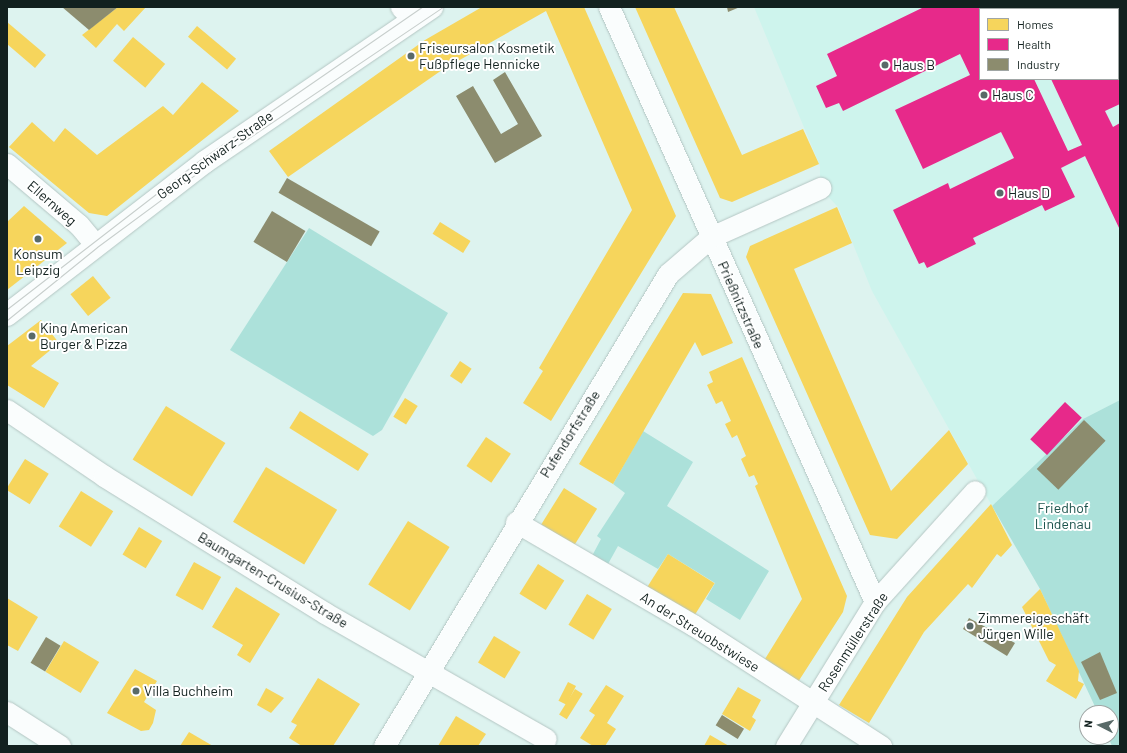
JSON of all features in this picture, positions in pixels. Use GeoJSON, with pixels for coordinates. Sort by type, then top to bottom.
{"type":"FeatureCollection","features":[{"type":"Feature","properties":{"kind":"street","name":"Georg-Schwarz-Straße"},"geometry":{"type":"LineString","coordinates":[[7,315],[94,244],[406,13],[432,7]]}},
{"type":"Feature","properties":{"kind":"street","name":"Prießnitzstraße"},"geometry":{"type":"LineString","coordinates":[[609,7],[875,602]]}},
{"type":"Feature","properties":{"kind":"street","name":"Ellernweg"},"geometry":{"type":"LineString","coordinates":[[7,164],[79,225],[94,244]]}},
{"type":"Feature","properties":{"kind":"street","name":"Pufendorfstraße"},"geometry":{"type":"LineString","coordinates":[[384,746],[432,672],[516,522],[668,274],[711,237],[820,188]]}},
{"type":"Feature","properties":{"kind":"street","name":"Baumgarten-Crusius-Straße"},"geometry":{"type":"LineString","coordinates":[[7,410],[104,476],[326,613],[432,672],[546,739]]}},
{"type":"Feature","properties":{"kind":"street","name":"Rosenmüllerstraße"},"geometry":{"type":"LineString","coordinates":[[786,746],[875,602],[975,491]]}},
{"type":"Feature","properties":{"kind":"street","name":"An der Streuobstwiese"},"geometry":{"type":"LineString","coordinates":[[516,522],[693,625],[812,705],[881,746]]}},
{"type":"Feature","properties":{"kind":"street"},"geometry":{"type":"LineString","coordinates":[[7,712],[60,746]]}},
{"type":"Feature","properties":{"kind":"shaded area"},"geometry":{"type":"Polygon","coordinates":[[[754,7],[1120,7],[1120,400],[1083,419],[992,506],[872,291],[838,207],[820,188],[820,166],[754,7]]]}},
{"type":"Feature","properties":{"kind":"green space"},"geometry":{"type":"Polygon","coordinates":[[[309,228],[448,313],[382,430],[373,436],[230,350],[309,228]]]}},
{"type":"Feature","properties":{"kind":"green space","name":"Friedhof Lindenau"},"geometry":{"type":"Polygon","coordinates":[[[1120,400],[1120,746],[1112,745],[1119,745],[1119,705],[1094,705],[1040,589],[992,506],[1083,419],[1120,400]]]}},
{"type":"Feature","properties":{"kind":"green space"},"geometry":{"type":"Polygon","coordinates":[[[643,431],[693,462],[667,506],[769,571],[740,620],[706,599],[715,583],[668,554],[658,569],[618,546],[608,564],[592,556],[601,539],[597,536],[625,493],[613,484],[643,431]]]}},
{"type":"Feature","properties":{"kind":"building: Homes"},"geometry":{"type":"Polygon","coordinates":[[[118,7],[146,7],[124,31],[117,24],[96,48],[82,35],[118,7]]]}},
{"type":"Feature","properties":{"kind":"building: Homes"},"geometry":{"type":"Polygon","coordinates":[[[482,7],[584,7],[676,216],[551,421],[523,403],[543,371],[539,368],[632,210],[546,11],[442,70],[288,177],[269,151],[425,40],[482,7]]]}},
{"type":"Feature","properties":{"kind":"building: Homes"},"geometry":{"type":"Polygon","coordinates":[[[635,7],[674,7],[742,155],[803,129],[819,164],[732,202],[720,198],[635,7]]]}},
{"type":"Feature","properties":{"kind":"building: Homes"},"geometry":{"type":"Polygon","coordinates":[[[7,22],[46,55],[35,68],[7,44],[7,22]]]}},
{"type":"Feature","properties":{"kind":"building: Homes"},"geometry":{"type":"Polygon","coordinates":[[[197,26],[236,59],[227,70],[188,37],[197,26]]]}},
{"type":"Feature","properties":{"kind":"building: Homes"},"geometry":{"type":"Polygon","coordinates":[[[133,37],[165,64],[145,88],[113,61],[133,37]]]}},
{"type":"Feature","properties":{"kind":"building: Homes"},"geometry":{"type":"Polygon","coordinates":[[[202,82],[239,111],[107,216],[89,213],[9,147],[32,122],[54,142],[65,128],[97,155],[163,106],[173,115],[202,82]]]}},
{"type":"Feature","properties":{"kind":"building: Homes"},"geometry":{"type":"Polygon","coordinates":[[[24,206],[67,243],[7,290],[7,222],[24,206]]]}},
{"type":"Feature","properties":{"kind":"building: Homes"},"geometry":{"type":"Polygon","coordinates":[[[837,207],[852,243],[794,269],[891,491],[949,430],[968,464],[897,539],[870,535],[746,257],[750,246],[837,207]]]}},
{"type":"Feature","properties":{"kind":"building: Homes"},"geometry":{"type":"Polygon","coordinates":[[[440,222],[471,241],[463,253],[433,234],[440,222]]]}},
{"type":"Feature","properties":{"kind":"building: Homes"},"geometry":{"type":"Polygon","coordinates":[[[93,276],[111,298],[88,316],[70,294],[93,276]]]}},
{"type":"Feature","properties":{"kind":"building: Homes"},"geometry":{"type":"Polygon","coordinates":[[[683,293],[711,294],[733,343],[702,356],[695,342],[613,484],[579,464],[683,293]]]}},
{"type":"Feature","properties":{"kind":"building: Homes"},"geometry":{"type":"Polygon","coordinates":[[[41,320],[59,343],[31,366],[59,383],[44,408],[7,385],[7,346],[41,320]]]}},
{"type":"Feature","properties":{"kind":"building: Homes"},"geometry":{"type":"Polygon","coordinates":[[[742,357],[847,596],[843,612],[798,682],[765,659],[802,599],[755,486],[758,484],[754,475],[749,477],[741,459],[746,456],[737,435],[732,438],[725,424],[731,421],[722,401],[716,404],[707,385],[713,382],[709,372],[742,357]]]}},
{"type":"Feature","properties":{"kind":"building: Homes"},"geometry":{"type":"Polygon","coordinates":[[[460,361],[472,369],[462,384],[450,376],[460,361]]]}},
{"type":"Feature","properties":{"kind":"building: Homes"},"geometry":{"type":"Polygon","coordinates":[[[405,398],[418,406],[406,425],[393,417],[405,398]]]}},
{"type":"Feature","properties":{"kind":"building: Homes"},"geometry":{"type":"Polygon","coordinates":[[[166,406],[225,443],[192,497],[133,459],[166,406]]]}},
{"type":"Feature","properties":{"kind":"building: Homes"},"geometry":{"type":"Polygon","coordinates":[[[300,411],[369,454],[358,471],[289,428],[300,411]]]}},
{"type":"Feature","properties":{"kind":"building: Homes"},"geometry":{"type":"Polygon","coordinates":[[[486,437],[511,454],[491,483],[466,466],[486,437]]]}},
{"type":"Feature","properties":{"kind":"building: Homes"},"geometry":{"type":"Polygon","coordinates":[[[25,459],[49,474],[30,504],[7,490],[25,459]]]}},
{"type":"Feature","properties":{"kind":"building: Homes"},"geometry":{"type":"Polygon","coordinates":[[[266,467],[337,510],[304,565],[233,522],[266,467]]]}},
{"type":"Feature","properties":{"kind":"building: Homes"},"geometry":{"type":"Polygon","coordinates":[[[564,488],[597,509],[574,545],[541,524],[564,488]]]}},
{"type":"Feature","properties":{"kind":"building: Homes"},"geometry":{"type":"Polygon","coordinates":[[[81,491],[113,511],[91,547],[59,527],[81,491]]]}},
{"type":"Feature","properties":{"kind":"building: Homes"},"geometry":{"type":"Polygon","coordinates":[[[991,504],[1012,545],[1001,557],[997,554],[972,588],[968,584],[924,632],[869,723],[839,705],[907,597],[991,504]]]}},
{"type":"Feature","properties":{"kind":"building: Homes"},"geometry":{"type":"Polygon","coordinates":[[[408,521],[450,547],[410,611],[368,585],[408,521]]]}},
{"type":"Feature","properties":{"kind":"building: Homes"},"geometry":{"type":"Polygon","coordinates":[[[139,527],[162,541],[146,568],[123,554],[139,527]]]}},
{"type":"Feature","properties":{"kind":"building: Homes"},"geometry":{"type":"Polygon","coordinates":[[[668,554],[715,583],[694,616],[647,587],[668,554]]]}},
{"type":"Feature","properties":{"kind":"building: Homes"},"geometry":{"type":"Polygon","coordinates":[[[194,562],[221,577],[203,610],[176,595],[194,562]]]}},
{"type":"Feature","properties":{"kind":"building: Homes"},"geometry":{"type":"Polygon","coordinates":[[[538,564],[564,580],[546,610],[519,594],[538,564]]]}},
{"type":"Feature","properties":{"kind":"building: Homes"},"geometry":{"type":"Polygon","coordinates":[[[236,587],[280,614],[250,663],[237,655],[243,645],[212,627],[236,587]]]}},
{"type":"Feature","properties":{"kind":"building: Homes"},"geometry":{"type":"Polygon","coordinates":[[[1040,589],[1079,671],[1078,681],[1084,684],[1076,699],[1046,681],[1056,665],[1049,661],[1022,607],[1040,589]]]}},
{"type":"Feature","properties":{"kind":"building: Homes"},"geometry":{"type":"Polygon","coordinates":[[[587,594],[612,609],[593,640],[568,625],[587,594]]]}},
{"type":"Feature","properties":{"kind":"building: Homes"},"geometry":{"type":"Polygon","coordinates":[[[7,598],[38,617],[18,651],[7,645],[7,598]]]}},
{"type":"Feature","properties":{"kind":"building: Homes"},"geometry":{"type":"Polygon","coordinates":[[[494,636],[521,652],[505,679],[478,663],[494,636]]]}},
{"type":"Feature","properties":{"kind":"building: Homes"},"geometry":{"type":"Polygon","coordinates":[[[64,641],[99,662],[81,693],[45,672],[64,641]]]}},
{"type":"Feature","properties":{"kind":"building: Homes","name":"Villa Buchheim"},"geometry":{"type":"Polygon","coordinates":[[[135,669],[157,681],[144,702],[156,710],[153,723],[149,730],[141,731],[107,713],[135,669]]]}},
{"type":"Feature","properties":{"kind":"building: Homes"},"geometry":{"type":"Polygon","coordinates":[[[318,678],[360,704],[333,746],[302,746],[289,738],[297,725],[291,722],[318,678]]]}},
{"type":"Feature","properties":{"kind":"building: Homes"},"geometry":{"type":"Polygon","coordinates":[[[568,682],[576,686],[566,705],[558,701],[568,682]]]}},
{"type":"Feature","properties":{"kind":"building: Homes"},"geometry":{"type":"Polygon","coordinates":[[[606,685],[624,696],[607,723],[616,729],[605,746],[593,746],[580,738],[595,715],[589,711],[606,685]]]}},
{"type":"Feature","properties":{"kind":"building: Homes"},"geometry":{"type":"Polygon","coordinates":[[[738,687],[761,700],[752,717],[756,720],[750,731],[722,714],[738,687]]]}},
{"type":"Feature","properties":{"kind":"building: Homes"},"geometry":{"type":"Polygon","coordinates":[[[266,688],[284,698],[271,713],[257,705],[266,688]]]}},
{"type":"Feature","properties":{"kind":"building: Homes"},"geometry":{"type":"Polygon","coordinates":[[[575,689],[583,694],[567,719],[559,714],[575,689]]]}},
{"type":"Feature","properties":{"kind":"building: Homes"},"geometry":{"type":"Polygon","coordinates":[[[456,716],[486,734],[478,746],[438,746],[456,716]]]}},
{"type":"Feature","properties":{"kind":"building: Homes"},"geometry":{"type":"Polygon","coordinates":[[[189,732],[213,746],[180,746],[189,732]]]}},
{"type":"Feature","properties":{"kind":"building: Homes"},"geometry":{"type":"Polygon","coordinates":[[[710,735],[729,746],[704,746],[710,735]]]}},
{"type":"Feature","properties":{"kind":"building: Health"},"geometry":{"type":"Polygon","coordinates":[[[924,7],[999,7],[979,8],[979,80],[1034,80],[1068,151],[1082,145],[1051,80],[1119,80],[1120,32],[1120,104],[1105,111],[1113,127],[1120,123],[1120,230],[1085,156],[1061,168],[1075,197],[1045,211],[1042,205],[973,238],[976,244],[927,268],[924,262],[919,264],[893,210],[948,183],[950,189],[1014,158],[1001,132],[923,169],[895,110],[970,75],[960,54],[843,111],[839,103],[826,108],[816,86],[837,76],[827,54],[924,7]]]}},
{"type":"Feature","properties":{"kind":"building: Health"},"geometry":{"type":"Polygon","coordinates":[[[1016,7],[1102,7],[1102,8],[1016,7]]]}},
{"type":"Feature","properties":{"kind":"building: Health"},"geometry":{"type":"Polygon","coordinates":[[[1065,402],[1082,418],[1047,455],[1030,439],[1065,402]]]}},
{"type":"Feature","properties":{"kind":"building: Industry"},"geometry":{"type":"Polygon","coordinates":[[[62,7],[118,7],[89,30],[62,7]]]}},
{"type":"Feature","properties":{"kind":"building: Industry"},"geometry":{"type":"Polygon","coordinates":[[[727,7],[740,7],[728,12],[727,7]]]}},
{"type":"Feature","properties":{"kind":"building: Industry"},"geometry":{"type":"Polygon","coordinates":[[[505,72],[542,136],[495,163],[456,96],[473,86],[501,134],[518,124],[493,80],[505,72]]]}},
{"type":"Feature","properties":{"kind":"building: Industry"},"geometry":{"type":"Polygon","coordinates":[[[287,178],[380,232],[371,246],[278,193],[287,178]]]}},
{"type":"Feature","properties":{"kind":"building: Industry"},"geometry":{"type":"Polygon","coordinates":[[[272,211],[305,231],[287,262],[253,242],[272,211]]]}},
{"type":"Feature","properties":{"kind":"building: Industry"},"geometry":{"type":"Polygon","coordinates":[[[1084,420],[1106,441],[1058,490],[1037,469],[1084,420]]]}},
{"type":"Feature","properties":{"kind":"building: Industry"},"geometry":{"type":"Polygon","coordinates":[[[969,618],[1015,643],[1007,656],[963,629],[969,618]]]}},
{"type":"Feature","properties":{"kind":"building: Industry"},"geometry":{"type":"Polygon","coordinates":[[[46,637],[61,646],[45,671],[31,663],[46,637]]]}},
{"type":"Feature","properties":{"kind":"building: Industry"},"geometry":{"type":"Polygon","coordinates":[[[1100,652],[1117,693],[1100,700],[1081,662],[1100,652]]]}},
{"type":"Feature","properties":{"kind":"building: Industry"},"geometry":{"type":"Polygon","coordinates":[[[722,715],[744,729],[738,739],[716,725],[722,715]]]}},
{"type":"Feature","properties":{"kind":"tram line"},"geometry":{"type":"LineString","coordinates":[[7,309],[197,162],[422,7]]}},
{"type":"Feature","properties":{"kind":"tram line"},"geometry":{"type":"LineString","coordinates":[[7,320],[97,247],[207,166],[443,7]]}},
{"type":"Feature","properties":{"kind":"place","name":"Friseursalon Kosmetik Fußpflege Hennicke"},"geometry":{"type":"Point","coordinates":[411,56]}},
{"type":"Feature","properties":{"kind":"place","name":"Haus B"},"geometry":{"type":"Point","coordinates":[885,65]}},
{"type":"Feature","properties":{"kind":"place","name":"Haus C"},"geometry":{"type":"Point","coordinates":[984,95]}},
{"type":"Feature","properties":{"kind":"place","name":"Haus D"},"geometry":{"type":"Point","coordinates":[1000,193]}},
{"type":"Feature","properties":{"kind":"place","name":"Konsum Leipzig"},"geometry":{"type":"Point","coordinates":[38,239]}},
{"type":"Feature","properties":{"kind":"place","name":"King American Burger & Pizza"},"geometry":{"type":"Point","coordinates":[32,336]}},
{"type":"Feature","properties":{"kind":"place","name":"Zimmereigeschäft Jürgen Wille"},"geometry":{"type":"Point","coordinates":[970,626]}},
{"type":"Feature","properties":{"kind":"place","name":"Villa Buchheim"},"geometry":{"type":"Point","coordinates":[136,691]}}]}
